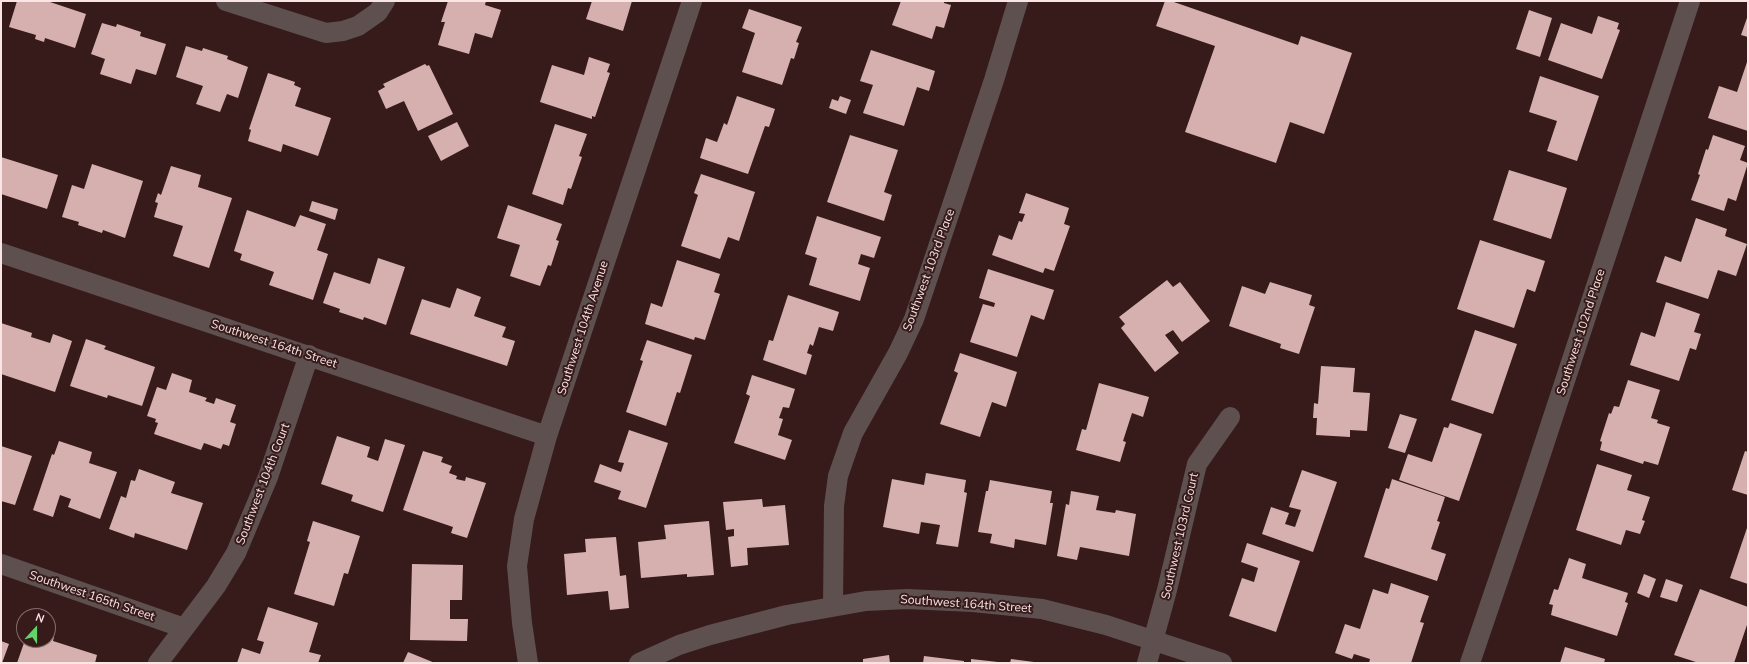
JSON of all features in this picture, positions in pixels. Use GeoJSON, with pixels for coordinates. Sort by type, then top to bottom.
{"type":"FeatureCollection","features":[{"type":"Feature","properties":{"kind":"street"},"geometry":{"type":"LineString","coordinates":[[226,1],[326,33],[343,31],[358,26],[371,18],[385,3]]}},
{"type":"Feature","properties":{"kind":"street","name":"Southwest 104th Avenue"},"geometry":{"type":"LineString","coordinates":[[528,663],[522,623],[517,566],[524,519],[547,436],[692,1]]}},
{"type":"Feature","properties":{"kind":"street","name":"Southwest 103rd Place"},"geometry":{"type":"LineString","coordinates":[[833,606],[834,506],[838,476],[853,433],[898,353],[914,319],[994,80],[1018,1]]}},
{"type":"Feature","properties":{"kind":"street","name":"Southwest 102nd Place"},"geometry":{"type":"LineString","coordinates":[[1470,663],[1529,490],[1690,1]]}},
{"type":"Feature","properties":{"kind":"street","name":"Southwest 164th Street"},"geometry":{"type":"LineString","coordinates":[[1,253],[547,436]]}},
{"type":"Feature","properties":{"kind":"street","name":"Southwest 104th Court"},"geometry":{"type":"LineString","coordinates":[[158,663],[216,586],[242,540],[268,477],[309,355]]}},
{"type":"Feature","properties":{"kind":"street","name":"Southwest 103rd Court"},"geometry":{"type":"LineString","coordinates":[[1147,663],[1197,464],[1230,417]]}},
{"type":"Feature","properties":{"kind":"street","name":"Southwest 165th Street"},"geometry":{"type":"LineString","coordinates":[[1,564],[184,628]]}},
{"type":"Feature","properties":{"kind":"street","name":"Southwest 164th Street"},"geometry":{"type":"LineString","coordinates":[[639,663],[679,645],[710,635],[779,617],[866,601],[907,599],[1006,605],[1042,609],[1075,616],[1222,663]]}},
{"type":"Feature","properties":{"kind":"building"},"geometry":{"type":"Polygon","coordinates":[[[17,1],[47,1],[86,14],[75,48],[45,38],[44,42],[35,39],[36,35],[9,27],[17,1]]]}},
{"type":"Feature","properties":{"kind":"building"},"geometry":{"type":"Polygon","coordinates":[[[448,1],[486,1],[485,5],[501,10],[492,38],[475,33],[469,54],[438,45],[445,22],[441,22],[448,1]]]}},
{"type":"Feature","properties":{"kind":"building"},"geometry":{"type":"Polygon","coordinates":[[[592,1],[632,1],[623,31],[586,19],[592,1]]]}},
{"type":"Feature","properties":{"kind":"building"},"geometry":{"type":"Polygon","coordinates":[[[901,1],[944,1],[944,3],[951,5],[944,28],[936,26],[932,39],[892,25],[901,1]]]}},
{"type":"Feature","properties":{"kind":"building"},"geometry":{"type":"Polygon","coordinates":[[[1165,1],[1171,1],[1298,45],[1301,36],[1352,53],[1324,134],[1290,122],[1276,163],[1185,132],[1215,46],[1156,26],[1165,1]]]}},
{"type":"Feature","properties":{"kind":"building"},"geometry":{"type":"Polygon","coordinates":[[[749,9],[802,27],[796,42],[799,43],[794,59],[791,58],[782,85],[742,72],[755,33],[742,28],[749,9]]]}},
{"type":"Feature","properties":{"kind":"building"},"geometry":{"type":"Polygon","coordinates":[[[1529,10],[1552,18],[1540,57],[1516,49],[1529,10]]]}},
{"type":"Feature","properties":{"kind":"building"},"geometry":{"type":"Polygon","coordinates":[[[1748,15],[1748,37],[1741,35],[1748,15]]]}},
{"type":"Feature","properties":{"kind":"building"},"geometry":{"type":"Polygon","coordinates":[[[1598,16],[1619,23],[1617,29],[1620,30],[1602,79],[1548,60],[1561,23],[1592,34],[1598,16]]]}},
{"type":"Feature","properties":{"kind":"building"},"geometry":{"type":"Polygon","coordinates":[[[102,23],[116,27],[117,24],[141,32],[140,36],[166,44],[156,75],[136,69],[131,84],[100,74],[105,59],[91,54],[102,23]]]}},
{"type":"Feature","properties":{"kind":"building"},"geometry":{"type":"Polygon","coordinates":[[[186,46],[202,51],[203,48],[228,56],[227,59],[248,67],[238,98],[227,94],[220,112],[196,104],[203,86],[176,77],[186,46]]]}},
{"type":"Feature","properties":{"kind":"building"},"geometry":{"type":"Polygon","coordinates":[[[871,50],[935,71],[929,91],[917,87],[904,126],[863,113],[873,85],[860,81],[871,50]]]}},
{"type":"Feature","properties":{"kind":"building"},"geometry":{"type":"Polygon","coordinates":[[[589,57],[610,64],[607,72],[610,73],[595,117],[592,116],[592,119],[540,102],[552,65],[584,75],[589,57]]]}},
{"type":"Feature","properties":{"kind":"building"},"geometry":{"type":"Polygon","coordinates":[[[1748,59],[1748,131],[1708,118],[1719,86],[1737,92],[1748,59]]]}},
{"type":"Feature","properties":{"kind":"building"},"geometry":{"type":"Polygon","coordinates":[[[425,64],[427,66],[429,65],[453,114],[418,131],[404,101],[386,109],[378,91],[385,87],[383,84],[425,64]]]}},
{"type":"Feature","properties":{"kind":"building"},"geometry":{"type":"Polygon","coordinates":[[[268,73],[295,82],[294,85],[301,88],[295,106],[331,118],[318,156],[283,144],[281,152],[248,141],[251,130],[249,129],[268,73]]]}},
{"type":"Feature","properties":{"kind":"building"},"geometry":{"type":"Polygon","coordinates":[[[1540,76],[1599,96],[1577,161],[1547,151],[1557,121],[1529,112],[1540,76]]]}},
{"type":"Feature","properties":{"kind":"building"},"geometry":{"type":"Polygon","coordinates":[[[737,96],[775,109],[769,127],[765,126],[748,174],[700,158],[706,138],[717,142],[724,123],[727,125],[737,96]]]}},
{"type":"Feature","properties":{"kind":"building"},"geometry":{"type":"Polygon","coordinates":[[[840,96],[851,100],[846,114],[829,108],[832,99],[838,101],[840,96]]]}},
{"type":"Feature","properties":{"kind":"building"},"geometry":{"type":"Polygon","coordinates":[[[457,122],[469,146],[441,161],[428,136],[457,122]]]}},
{"type":"Feature","properties":{"kind":"building"},"geometry":{"type":"Polygon","coordinates":[[[555,124],[587,134],[579,156],[582,157],[571,189],[568,188],[563,205],[532,194],[555,124]]]}},
{"type":"Feature","properties":{"kind":"building"},"geometry":{"type":"Polygon","coordinates":[[[850,135],[898,150],[884,192],[892,195],[884,221],[827,202],[850,135]]]}},
{"type":"Feature","properties":{"kind":"building"},"geometry":{"type":"Polygon","coordinates":[[[1713,135],[1745,146],[1740,160],[1748,163],[1736,201],[1728,198],[1724,211],[1691,200],[1700,175],[1698,174],[1706,149],[1708,150],[1713,135]]]}},
{"type":"Feature","properties":{"kind":"building"},"geometry":{"type":"Polygon","coordinates":[[[1,157],[58,175],[47,209],[1,194],[1,157]]]}},
{"type":"Feature","properties":{"kind":"building"},"geometry":{"type":"Polygon","coordinates":[[[92,164],[143,181],[125,238],[103,230],[102,233],[78,225],[79,222],[62,217],[72,185],[84,189],[92,164]]]}},
{"type":"Feature","properties":{"kind":"building"},"geometry":{"type":"Polygon","coordinates":[[[171,166],[201,175],[198,187],[232,198],[209,268],[173,256],[183,226],[154,217],[158,203],[155,202],[158,193],[161,195],[171,166]]]}},
{"type":"Feature","properties":{"kind":"building"},"geometry":{"type":"Polygon","coordinates":[[[1509,170],[1567,188],[1551,239],[1493,220],[1509,170]]]}},
{"type":"Feature","properties":{"kind":"building"},"geometry":{"type":"Polygon","coordinates":[[[701,174],[755,192],[739,241],[728,237],[720,259],[681,246],[698,195],[694,193],[701,174]]]}},
{"type":"Feature","properties":{"kind":"building"},"geometry":{"type":"Polygon","coordinates":[[[1026,193],[1069,208],[1064,224],[1070,226],[1054,271],[1045,268],[1043,273],[992,255],[999,235],[1012,240],[1019,221],[1022,222],[1025,214],[1019,213],[1026,193]]]}},
{"type":"Feature","properties":{"kind":"building"},"geometry":{"type":"Polygon","coordinates":[[[312,201],[338,209],[335,220],[309,211],[312,201]]]}},
{"type":"Feature","properties":{"kind":"building"},"geometry":{"type":"Polygon","coordinates":[[[508,205],[562,224],[556,240],[559,241],[551,266],[548,265],[540,286],[510,276],[520,245],[497,238],[508,205]]]}},
{"type":"Feature","properties":{"kind":"building"},"geometry":{"type":"Polygon","coordinates":[[[247,210],[295,227],[300,215],[326,224],[317,250],[328,254],[313,300],[269,285],[274,272],[240,260],[242,254],[234,251],[247,210]]]}},
{"type":"Feature","properties":{"kind":"building"},"geometry":{"type":"Polygon","coordinates":[[[817,216],[881,237],[874,258],[861,254],[858,264],[870,268],[860,301],[809,285],[817,258],[805,254],[817,216]]]}},
{"type":"Feature","properties":{"kind":"building"},"geometry":{"type":"Polygon","coordinates":[[[1696,218],[1727,229],[1725,236],[1747,244],[1736,276],[1718,270],[1708,299],[1656,282],[1665,256],[1681,262],[1696,218]]]}},
{"type":"Feature","properties":{"kind":"building"},"geometry":{"type":"Polygon","coordinates":[[[1480,240],[1545,261],[1535,292],[1527,289],[1514,328],[1457,309],[1480,240]]]}},
{"type":"Feature","properties":{"kind":"building"},"geometry":{"type":"Polygon","coordinates":[[[378,258],[405,267],[386,325],[364,317],[363,320],[339,312],[340,309],[323,303],[334,272],[370,284],[378,258]]]}},
{"type":"Feature","properties":{"kind":"building"},"geometry":{"type":"Polygon","coordinates":[[[677,260],[720,274],[714,292],[720,294],[705,340],[695,337],[694,340],[645,324],[651,303],[662,307],[677,260]]]}},
{"type":"Feature","properties":{"kind":"building"},"geometry":{"type":"Polygon","coordinates":[[[988,269],[1054,290],[1044,320],[1031,315],[1017,357],[970,342],[983,304],[994,307],[995,303],[979,298],[988,269]]]}},
{"type":"Feature","properties":{"kind":"building"},"geometry":{"type":"Polygon","coordinates":[[[1167,280],[1173,287],[1180,282],[1210,321],[1182,342],[1173,330],[1165,335],[1179,353],[1155,372],[1121,328],[1125,324],[1119,317],[1167,280]]]}},
{"type":"Feature","properties":{"kind":"building"},"geometry":{"type":"Polygon","coordinates":[[[1270,282],[1312,295],[1309,305],[1315,307],[1299,354],[1280,348],[1281,344],[1229,326],[1242,286],[1265,294],[1270,282]]]}},
{"type":"Feature","properties":{"kind":"building"},"geometry":{"type":"Polygon","coordinates":[[[457,288],[481,297],[474,316],[506,327],[502,337],[515,341],[507,366],[410,334],[422,299],[450,308],[457,288]]]}},
{"type":"Feature","properties":{"kind":"building"},"geometry":{"type":"Polygon","coordinates":[[[788,295],[839,312],[833,331],[819,327],[813,346],[810,344],[807,353],[812,355],[806,375],[763,360],[769,340],[773,341],[788,295]]]}},
{"type":"Feature","properties":{"kind":"building"},"geometry":{"type":"Polygon","coordinates":[[[1666,302],[1700,314],[1694,332],[1701,334],[1696,350],[1690,348],[1679,381],[1630,365],[1641,332],[1655,337],[1666,302]]]}},
{"type":"Feature","properties":{"kind":"building"},"geometry":{"type":"Polygon","coordinates":[[[1,323],[32,333],[31,337],[50,343],[53,334],[72,341],[55,392],[1,374],[1,323]]]}},
{"type":"Feature","properties":{"kind":"building"},"geometry":{"type":"Polygon","coordinates":[[[1475,330],[1517,344],[1493,414],[1451,400],[1475,330]]]}},
{"type":"Feature","properties":{"kind":"building"},"geometry":{"type":"Polygon","coordinates":[[[86,339],[106,346],[104,349],[155,367],[142,406],[108,395],[107,398],[70,386],[86,339]]]}},
{"type":"Feature","properties":{"kind":"building"},"geometry":{"type":"Polygon","coordinates":[[[647,340],[692,355],[680,393],[677,392],[666,426],[626,412],[643,361],[640,360],[647,340]]]}},
{"type":"Feature","properties":{"kind":"building"},"geometry":{"type":"Polygon","coordinates":[[[960,353],[1017,372],[1006,407],[992,402],[980,437],[940,424],[958,373],[954,371],[960,353]]]}},
{"type":"Feature","properties":{"kind":"building"},"geometry":{"type":"Polygon","coordinates":[[[1321,366],[1355,368],[1353,392],[1370,393],[1367,431],[1350,430],[1350,437],[1316,435],[1317,418],[1313,418],[1314,403],[1318,404],[1321,366]]]}},
{"type":"Feature","properties":{"kind":"building"},"geometry":{"type":"Polygon","coordinates":[[[172,373],[192,380],[189,392],[207,398],[205,401],[214,404],[216,398],[236,405],[230,422],[236,424],[229,446],[223,444],[221,449],[204,443],[201,450],[154,434],[158,423],[155,422],[156,419],[147,416],[157,387],[166,390],[172,373]]]}},
{"type":"Feature","properties":{"kind":"building"},"geometry":{"type":"Polygon","coordinates":[[[752,375],[795,389],[789,408],[783,407],[779,418],[783,419],[778,435],[792,440],[785,460],[734,443],[750,396],[746,394],[752,375]]]}},
{"type":"Feature","properties":{"kind":"building"},"geometry":{"type":"Polygon","coordinates":[[[1628,380],[1660,390],[1651,418],[1658,420],[1657,423],[1670,427],[1658,465],[1644,461],[1643,464],[1600,450],[1602,442],[1600,441],[1609,413],[1611,414],[1614,406],[1619,407],[1628,380]]]}},
{"type":"Feature","properties":{"kind":"building"},"geometry":{"type":"Polygon","coordinates":[[[1099,383],[1149,397],[1143,417],[1132,413],[1123,441],[1126,442],[1120,462],[1076,450],[1082,429],[1086,430],[1099,383]]]}},
{"type":"Feature","properties":{"kind":"building"},"geometry":{"type":"Polygon","coordinates":[[[1400,414],[1417,419],[1405,453],[1388,448],[1400,414]]]}},
{"type":"Feature","properties":{"kind":"building"},"geometry":{"type":"Polygon","coordinates":[[[1450,423],[1482,434],[1459,501],[1399,480],[1408,454],[1432,462],[1444,427],[1448,428],[1450,423]]]}},
{"type":"Feature","properties":{"kind":"building"},"geometry":{"type":"Polygon","coordinates":[[[629,430],[668,443],[646,508],[618,499],[621,491],[594,482],[600,464],[621,472],[624,463],[618,462],[629,430]]]}},
{"type":"Feature","properties":{"kind":"building"},"geometry":{"type":"Polygon","coordinates":[[[337,436],[370,447],[367,457],[378,461],[385,439],[405,445],[383,512],[351,501],[353,495],[321,484],[337,436]]]}},
{"type":"Feature","properties":{"kind":"building"},"geometry":{"type":"Polygon","coordinates":[[[59,441],[92,452],[89,463],[117,472],[100,519],[68,507],[71,499],[60,495],[53,517],[33,510],[52,454],[54,455],[59,441]]]}},
{"type":"Feature","properties":{"kind":"building"},"geometry":{"type":"Polygon","coordinates":[[[1,446],[32,456],[15,505],[1,501],[1,446]]]}},
{"type":"Feature","properties":{"kind":"building"},"geometry":{"type":"Polygon","coordinates":[[[423,451],[443,457],[441,462],[452,466],[449,473],[457,476],[456,479],[465,481],[466,477],[486,483],[467,538],[451,533],[453,527],[403,510],[423,451]]]}},
{"type":"Feature","properties":{"kind":"building"},"geometry":{"type":"Polygon","coordinates":[[[1745,451],[1748,452],[1748,495],[1732,490],[1745,451]]]}},
{"type":"Feature","properties":{"kind":"building"},"geometry":{"type":"Polygon","coordinates":[[[1597,464],[1632,475],[1627,490],[1650,497],[1642,520],[1645,521],[1640,534],[1626,530],[1621,545],[1576,530],[1597,464]]]}},
{"type":"Feature","properties":{"kind":"building"},"geometry":{"type":"Polygon","coordinates":[[[139,469],[175,482],[171,493],[203,503],[187,550],[135,533],[134,538],[109,529],[121,496],[126,498],[131,480],[135,481],[139,469]]]}},
{"type":"Feature","properties":{"kind":"building"},"geometry":{"type":"Polygon","coordinates":[[[1302,470],[1337,482],[1313,552],[1262,534],[1271,507],[1289,513],[1285,524],[1295,527],[1301,510],[1289,507],[1302,470]]]}},
{"type":"Feature","properties":{"kind":"building"},"geometry":{"type":"Polygon","coordinates":[[[926,473],[966,480],[964,492],[967,493],[958,547],[936,544],[940,525],[921,522],[919,534],[883,527],[892,479],[924,485],[926,473]]]}},
{"type":"Feature","properties":{"kind":"building"},"geometry":{"type":"Polygon","coordinates":[[[1392,479],[1445,497],[1437,521],[1440,522],[1431,549],[1446,554],[1437,581],[1364,557],[1386,488],[1389,489],[1392,479]]]}},
{"type":"Feature","properties":{"kind":"building"},"geometry":{"type":"Polygon","coordinates":[[[990,480],[1052,491],[1050,503],[1053,503],[1046,545],[1015,539],[1014,548],[990,543],[992,534],[978,532],[986,491],[988,491],[990,480]]]}},
{"type":"Feature","properties":{"kind":"building"},"geometry":{"type":"Polygon","coordinates":[[[1071,491],[1099,496],[1096,510],[1115,513],[1116,510],[1136,514],[1129,556],[1080,547],[1077,560],[1057,556],[1066,504],[1069,505],[1071,491]]]}},
{"type":"Feature","properties":{"kind":"building"},"geometry":{"type":"Polygon","coordinates":[[[762,499],[763,507],[785,505],[789,545],[747,548],[748,565],[731,567],[728,537],[734,536],[734,529],[726,530],[723,502],[762,499]]]}},
{"type":"Feature","properties":{"kind":"building"},"geometry":{"type":"Polygon","coordinates":[[[313,521],[360,536],[348,574],[344,573],[334,606],[294,594],[310,542],[307,541],[313,521]]]}},
{"type":"Feature","properties":{"kind":"building"},"geometry":{"type":"Polygon","coordinates":[[[709,521],[714,575],[687,577],[687,574],[641,578],[638,542],[666,539],[664,525],[709,521]]]}},
{"type":"Feature","properties":{"kind":"building"},"geometry":{"type":"Polygon","coordinates":[[[1748,525],[1748,584],[1730,578],[1748,525]]]}},
{"type":"Feature","properties":{"kind":"building"},"geometry":{"type":"Polygon","coordinates":[[[616,537],[620,576],[626,575],[629,608],[610,610],[608,591],[567,595],[564,554],[586,552],[585,539],[616,537]]]}},
{"type":"Feature","properties":{"kind":"building"},"geometry":{"type":"Polygon","coordinates":[[[1247,543],[1300,561],[1276,632],[1229,616],[1242,578],[1254,582],[1258,568],[1241,562],[1247,543]]]}},
{"type":"Feature","properties":{"kind":"building"},"geometry":{"type":"Polygon","coordinates":[[[1569,558],[1586,564],[1582,578],[1628,593],[1625,602],[1628,603],[1617,636],[1551,615],[1553,605],[1549,604],[1554,589],[1558,590],[1569,558]]]}},
{"type":"Feature","properties":{"kind":"building"},"geometry":{"type":"Polygon","coordinates":[[[412,564],[463,565],[462,600],[450,600],[450,619],[468,619],[467,641],[410,640],[412,564]]]}},
{"type":"Feature","properties":{"kind":"building"},"geometry":{"type":"Polygon","coordinates":[[[1644,574],[1656,579],[1649,598],[1637,593],[1644,574]]]}},
{"type":"Feature","properties":{"kind":"building"},"geometry":{"type":"Polygon","coordinates":[[[1666,579],[1683,585],[1677,602],[1660,597],[1666,579]]]}},
{"type":"Feature","properties":{"kind":"building"},"geometry":{"type":"Polygon","coordinates":[[[1391,583],[1429,596],[1420,622],[1424,623],[1411,663],[1369,663],[1370,659],[1354,654],[1352,659],[1335,653],[1345,624],[1360,629],[1373,589],[1388,594],[1391,583]]]}},
{"type":"Feature","properties":{"kind":"building"},"geometry":{"type":"Polygon","coordinates":[[[1700,589],[1748,607],[1748,622],[1734,663],[1699,663],[1674,655],[1700,589]]]}},
{"type":"Feature","properties":{"kind":"building"},"geometry":{"type":"Polygon","coordinates":[[[268,607],[318,623],[309,652],[321,655],[318,663],[237,663],[242,648],[260,654],[264,642],[257,640],[268,607]]]}},
{"type":"Feature","properties":{"kind":"building"},"geometry":{"type":"Polygon","coordinates":[[[1,641],[9,644],[2,663],[1,663],[1,641]]]}},
{"type":"Feature","properties":{"kind":"building"},"geometry":{"type":"Polygon","coordinates":[[[56,642],[97,655],[95,663],[17,663],[22,648],[56,648],[56,642]]]}},
{"type":"Feature","properties":{"kind":"building"},"geometry":{"type":"Polygon","coordinates":[[[1565,647],[1605,659],[1604,663],[1560,663],[1565,647]]]}},
{"type":"Feature","properties":{"kind":"building"},"geometry":{"type":"Polygon","coordinates":[[[408,652],[435,663],[403,663],[408,652]]]}},
{"type":"Feature","properties":{"kind":"building"},"geometry":{"type":"Polygon","coordinates":[[[889,655],[890,663],[863,663],[863,659],[889,655]]]}},
{"type":"Feature","properties":{"kind":"building"},"geometry":{"type":"Polygon","coordinates":[[[924,656],[964,661],[964,663],[923,663],[924,656]]]}},
{"type":"Feature","properties":{"kind":"building"},"geometry":{"type":"Polygon","coordinates":[[[971,659],[998,662],[998,663],[971,663],[971,659]]]}},
{"type":"Feature","properties":{"kind":"building"},"geometry":{"type":"Polygon","coordinates":[[[1011,659],[1034,662],[1034,663],[1010,663],[1011,659]]]}}]}
